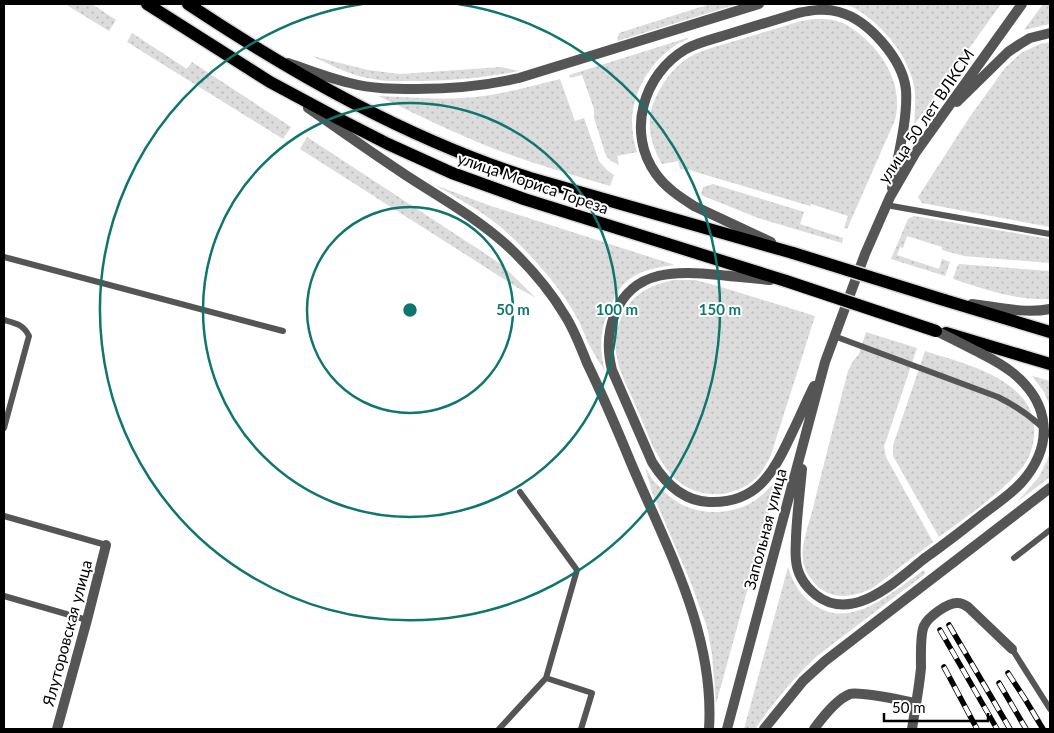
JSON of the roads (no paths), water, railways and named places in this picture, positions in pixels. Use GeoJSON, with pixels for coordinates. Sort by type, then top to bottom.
{"type":"FeatureCollection","features":[{"type":"Feature","properties":{"kind":"main road","name":"улица Мориса Тореза"},"geometry":{"type":"LineString","coordinates":[[147,4],[270,82],[388,144],[461,176],[524,199],[765,277],[1050,364]]}},
{"type":"Feature","properties":{"kind":"main road","name":"улица Мориса Тореза"},"geometry":{"type":"LineString","coordinates":[[188,4],[270,56],[351,102],[393,123],[485,163],[530,178],[775,246],[1050,332]]}},
{"type":"Feature","properties":{"kind":"street"},"geometry":{"type":"LineString","coordinates":[[270,56],[349,83],[374,88],[459,88],[519,78],[759,4]]}},
{"type":"Feature","properties":{"kind":"street","name":"улица 50 лет ВЛКСМ"},"geometry":{"type":"LineString","coordinates":[[834,336],[865,254],[888,201],[916,152],[936,122],[1022,4]]}},
{"type":"Feature","properties":{"kind":"street"},"geometry":{"type":"LineString","coordinates":[[775,246],[694,206],[682,198],[657,175],[647,158],[640,124],[644,103],[649,90],[673,58],[696,44],[812,10],[838,12],[857,20],[868,28],[897,63],[905,88],[906,104],[888,201]]}},
{"type":"Feature","properties":{"kind":"street"},"geometry":{"type":"LineString","coordinates":[[936,122],[1008,52],[1030,38],[1050,33]]}},
{"type":"Feature","properties":{"kind":"street"},"geometry":{"type":"LineString","coordinates":[[270,82],[404,174],[481,223],[517,254],[564,314],[602,394],[684,585],[696,620],[702,647],[710,701],[709,729]]}},
{"type":"Feature","properties":{"kind":"street"},"geometry":{"type":"LineString","coordinates":[[765,277],[691,272],[659,275],[636,285],[625,295],[618,306],[609,333],[608,345],[612,370],[658,472],[685,496],[702,502],[728,501],[752,492],[774,470],[825,362]]}},
{"type":"Feature","properties":{"kind":"street"},"geometry":{"type":"LineString","coordinates":[[944,300],[1014,310],[1050,309]]}},
{"type":"Feature","properties":{"kind":"street"},"geometry":{"type":"LineString","coordinates":[[805,437],[796,524],[796,560],[802,580],[808,588],[828,602],[846,605],[856,603],[875,595],[1006,497],[1027,476],[1040,452],[1044,435],[1043,416],[1033,393],[1000,363],[936,330]]}},
{"type":"Feature","properties":{"kind":"street","name":"Запольная улица"},"geometry":{"type":"LineString","coordinates":[[727,729],[825,362],[834,336]]}},
{"type":"Feature","properties":{"kind":"street"},"geometry":{"type":"LineString","coordinates":[[764,729],[803,681],[826,661],[1050,488]]}},
{"type":"Feature","properties":{"kind":"street","name":"Ялуторовская улица"},"geometry":{"type":"LineString","coordinates":[[57,729],[88,620],[106,545]]}},
{"type":"Feature","properties":{"kind":"street"},"geometry":{"type":"LineString","coordinates":[[912,729],[921,666],[923,627],[934,614],[950,604],[962,603],[1012,649]]}},
{"type":"Feature","properties":{"kind":"street"},"geometry":{"type":"LineString","coordinates":[[814,729],[834,707],[850,694],[864,694],[916,703]]}},
{"type":"Feature","properties":{"kind":"lane"},"geometry":{"type":"LineString","coordinates":[[888,201],[1050,234]]}},
{"type":"Feature","properties":{"kind":"lane"},"geometry":{"type":"LineString","coordinates":[[4,257],[283,331]]}},
{"type":"Feature","properties":{"kind":"lane"},"geometry":{"type":"LineString","coordinates":[[4,320],[20,324],[26,330],[28,336],[4,428]]}},
{"type":"Feature","properties":{"kind":"lane"},"geometry":{"type":"LineString","coordinates":[[834,336],[998,397],[1020,409],[1050,435]]}},
{"type":"Feature","properties":{"kind":"lane"},"geometry":{"type":"LineString","coordinates":[[499,729],[546,678],[577,570],[520,492]]}},
{"type":"Feature","properties":{"kind":"lane"},"geometry":{"type":"LineString","coordinates":[[4,516],[106,545]]}},
{"type":"Feature","properties":{"kind":"lane"},"geometry":{"type":"LineString","coordinates":[[1014,558],[1050,530]]}},
{"type":"Feature","properties":{"kind":"lane"},"geometry":{"type":"LineString","coordinates":[[4,596],[88,620]]}},
{"type":"Feature","properties":{"kind":"lane"},"geometry":{"type":"LineString","coordinates":[[1012,649],[1050,709]]}},
{"type":"Feature","properties":{"kind":"lane"},"geometry":{"type":"LineString","coordinates":[[546,678],[592,693],[581,729]]}},
{"type":"Feature","properties":{"kind":"railway"},"geometry":{"type":"LineString","coordinates":[[949,625],[1010,729]]}},
{"type":"Feature","properties":{"kind":"railway"},"geometry":{"type":"LineString","coordinates":[[940,630],[997,729]]}},
{"type":"Feature","properties":{"kind":"railway"},"geometry":{"type":"LineString","coordinates":[[944,667],[977,729]]}},
{"type":"Feature","properties":{"kind":"railway"},"geometry":{"type":"LineString","coordinates":[[1008,673],[1043,729]]}},
{"type":"Feature","properties":{"kind":"railway"},"geometry":{"type":"LineString","coordinates":[[999,683],[1026,729]]}}]}
